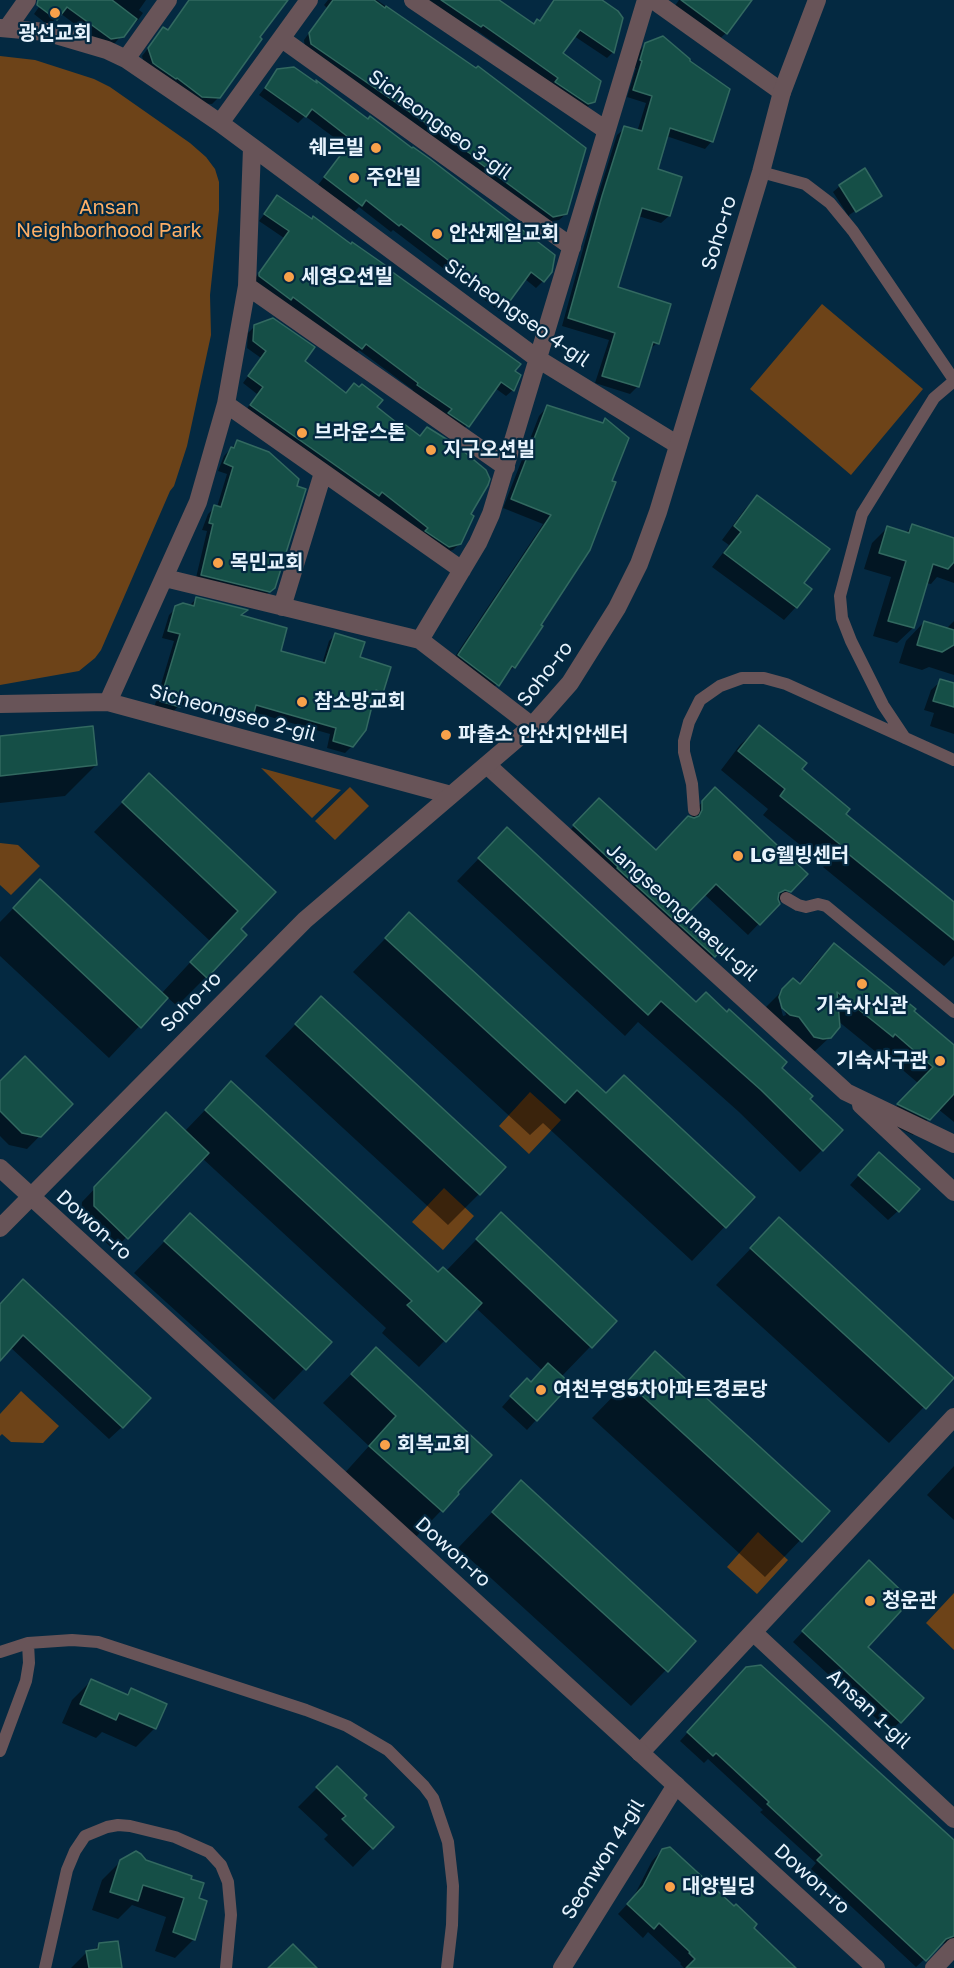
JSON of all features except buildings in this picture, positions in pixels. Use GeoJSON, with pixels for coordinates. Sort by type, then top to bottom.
{"type":"FeatureCollection","features":[{"type":"Feature","properties":{"kind":"street","name":"Sicheongseo 4-gil"},"geometry":{"type":"LineString","coordinates":[[4,28],[27,0]]}},
{"type":"Feature","properties":{"kind":"street"},"geometry":{"type":"LineString","coordinates":[[126,59],[168,0]]}},
{"type":"Feature","properties":{"kind":"street"},"geometry":{"type":"LineString","coordinates":[[220,123],[309,0]]}},
{"type":"Feature","properties":{"kind":"street"},"geometry":{"type":"LineString","coordinates":[[412,0],[606,130]]}},
{"type":"Feature","properties":{"kind":"street"},"geometry":{"type":"LineString","coordinates":[[420,640],[478,543],[491,514],[646,0]]}},
{"type":"Feature","properties":{"kind":"street"},"geometry":{"type":"LineString","coordinates":[[653,0],[782,92]]}},
{"type":"Feature","properties":{"kind":"street","name":"Soho-ro"},"geometry":{"type":"LineString","coordinates":[[0,1228],[305,920],[532,726],[570,683],[617,608],[658,512],[761,172],[782,92],[817,0]]}},
{"type":"Feature","properties":{"kind":"street","name":"Sicheongseo 4-gil"},"geometry":{"type":"LineString","coordinates":[[4,28],[66,37],[107,50],[126,59],[220,123],[538,359],[678,445]]}},
{"type":"Feature","properties":{"kind":"street","name":"Sicheongseo 3-gil"},"geometry":{"type":"LineString","coordinates":[[282,39],[572,247]]}},
{"type":"Feature","properties":{"kind":"street"},"geometry":{"type":"LineString","coordinates":[[108,702],[198,502],[226,404],[247,286],[252,148]]}},
{"type":"Feature","properties":{"kind":"street"},"geometry":{"type":"LineString","coordinates":[[247,286],[506,467]]}},
{"type":"Feature","properties":{"kind":"street"},"geometry":{"type":"LineString","coordinates":[[226,404],[462,570]]}},
{"type":"Feature","properties":{"kind":"street"},"geometry":{"type":"LineString","coordinates":[[282,607],[323,472]]}},
{"type":"Feature","properties":{"kind":"street"},"geometry":{"type":"LineString","coordinates":[[165,578],[420,640],[532,726]]}},
{"type":"Feature","properties":{"kind":"street","name":"Sicheongseo 2-gil"},"geometry":{"type":"LineString","coordinates":[[0,704],[108,702],[452,795]]}},
{"type":"Feature","properties":{"kind":"street","name":"Jangseongmaeul-gil"},"geometry":{"type":"LineString","coordinates":[[487,765],[954,1192]]}},
{"type":"Feature","properties":{"kind":"street","name":"Jangseongmaeul-gil"},"geometry":{"type":"LineString","coordinates":[[846,1092],[954,1144]]}},
{"type":"Feature","properties":{"kind":"street","name":"Dowon-ro"},"geometry":{"type":"LineString","coordinates":[[0,1168],[876,1968]]}},
{"type":"Feature","properties":{"kind":"street"},"geometry":{"type":"LineString","coordinates":[[640,1753],[954,1417]]}},
{"type":"Feature","properties":{"kind":"street","name":"Ansan 1-gil"},"geometry":{"type":"LineString","coordinates":[[753,1632],[954,1819]]}},
{"type":"Feature","properties":{"kind":"street","name":"Seonwon 4-gil"},"geometry":{"type":"LineString","coordinates":[[570,1964],[676,1785]]}},
{"type":"Feature","properties":{"kind":"street"},"geometry":{"type":"LineString","coordinates":[[934,1968],[954,1947]]}},
{"type":"Feature","properties":{"kind":"lane"},"geometry":{"type":"LineString","coordinates":[[761,172],[805,184],[830,203],[853,231],[954,380],[934,398],[867,505],[857,527],[840,596],[842,618],[851,641],[883,705],[905,738]]}},
{"type":"Feature","properties":{"kind":"lane"},"geometry":{"type":"LineString","coordinates":[[694,810],[692,784],[684,752],[684,741],[689,722],[700,700],[731,681],[753,677],[775,680],[954,760]]}},
{"type":"Feature","properties":{"kind":"lane"},"geometry":{"type":"LineString","coordinates":[[786,897],[806,907],[818,904],[826,906],[954,1012]]}},
{"type":"Feature","properties":{"kind":"lane"},"geometry":{"type":"LineString","coordinates":[[0,1652],[28,1644],[72,1640],[98,1642],[306,1710],[346,1726],[388,1750],[434,1798],[448,1842],[452,1861],[453,1886],[452,1925],[447,1968]]}},
{"type":"Feature","properties":{"kind":"lane"},"geometry":{"type":"LineString","coordinates":[[0,1751],[26,1681],[29,1663],[28,1644]]}},
{"type":"Feature","properties":{"kind":"lane"},"geometry":{"type":"LineString","coordinates":[[45,1968],[68,1870],[75,1851],[85,1836],[118,1825],[175,1837],[209,1852],[220,1865],[228,1881],[231,1915],[226,1968]]}},
{"type":"Feature","properties":{"kind":"green space","name":"Ansan Neighborhood Park"},"geometry":{"type":"Polygon","coordinates":[[[0,56],[35,60],[94,79],[110,87],[190,143],[206,157],[215,169],[219,182],[219,210],[210,295],[211,335],[187,446],[174,486],[101,650],[79,671],[0,685],[0,56]]]}},
{"type":"Feature","properties":{"kind":"green space"},"geometry":{"type":"Polygon","coordinates":[[[822,304],[923,389],[851,475],[750,389],[822,304]]]}},
{"type":"Feature","properties":{"kind":"green space"},"geometry":{"type":"Polygon","coordinates":[[[261,768],[341,790],[312,818],[261,768]]]}},
{"type":"Feature","properties":{"kind":"green space"},"geometry":{"type":"Polygon","coordinates":[[[350,787],[369,806],[335,840],[315,821],[350,787]]]}},
{"type":"Feature","properties":{"kind":"green space"},"geometry":{"type":"Polygon","coordinates":[[[0,843],[18,845],[40,866],[11,895],[0,885],[0,843]]]}},
{"type":"Feature","properties":{"kind":"green space"},"geometry":{"type":"Polygon","coordinates":[[[530,1092],[561,1120],[529,1154],[499,1126],[530,1092]]]}},
{"type":"Feature","properties":{"kind":"green space"},"geometry":{"type":"Polygon","coordinates":[[[444,1188],[474,1216],[443,1250],[412,1222],[444,1188]]]}},
{"type":"Feature","properties":{"kind":"green space"},"geometry":{"type":"Polygon","coordinates":[[[21,1391],[59,1426],[43,1443],[11,1442],[2,1434],[0,1436],[0,1414],[21,1391]]]}},
{"type":"Feature","properties":{"kind":"green space"},"geometry":{"type":"Polygon","coordinates":[[[758,1532],[788,1560],[757,1594],[727,1567],[758,1532]]]}},
{"type":"Feature","properties":{"kind":"green space"},"geometry":{"type":"Polygon","coordinates":[[[954,1593],[954,1650],[926,1623],[954,1593]]]}},
{"type":"Feature","properties":{"kind":"place","name":"광선교회"},"geometry":{"type":"Point","coordinates":[55,13]}},
{"type":"Feature","properties":{"kind":"place","name":"쉐르빌"},"geometry":{"type":"Point","coordinates":[376,148]}},
{"type":"Feature","properties":{"kind":"place","name":"주안빌"},"geometry":{"type":"Point","coordinates":[354,178]}},
{"type":"Feature","properties":{"kind":"place","name":"안산제일교회"},"geometry":{"type":"Point","coordinates":[437,234]}},
{"type":"Feature","properties":{"kind":"place","name":"세영오션빌"},"geometry":{"type":"Point","coordinates":[289,277]}},
{"type":"Feature","properties":{"kind":"place","name":"브라운스톤"},"geometry":{"type":"Point","coordinates":[302,433]}},
{"type":"Feature","properties":{"kind":"place","name":"지구오션빌"},"geometry":{"type":"Point","coordinates":[431,450]}},
{"type":"Feature","properties":{"kind":"place","name":"목민교회"},"geometry":{"type":"Point","coordinates":[218,563]}},
{"type":"Feature","properties":{"kind":"place","name":"참소망교회"},"geometry":{"type":"Point","coordinates":[302,702]}},
{"type":"Feature","properties":{"kind":"place","name":"파출소 안산치안센터"},"geometry":{"type":"Point","coordinates":[446,735]}},
{"type":"Feature","properties":{"kind":"place","name":"LG웰빙센터"},"geometry":{"type":"Point","coordinates":[738,856]}},
{"type":"Feature","properties":{"kind":"place","name":"기숙사신관"},"geometry":{"type":"Point","coordinates":[862,984]}},
{"type":"Feature","properties":{"kind":"place","name":"기숙사구관"},"geometry":{"type":"Point","coordinates":[940,1061]}},
{"type":"Feature","properties":{"kind":"place","name":"여천부영5차아파트경로당"},"geometry":{"type":"Point","coordinates":[541,1390]}},
{"type":"Feature","properties":{"kind":"place","name":"회복교회"},"geometry":{"type":"Point","coordinates":[385,1445]}},
{"type":"Feature","properties":{"kind":"place","name":"청운관"},"geometry":{"type":"Point","coordinates":[870,1601]}},
{"type":"Feature","properties":{"kind":"place","name":"대양빌딩"},"geometry":{"type":"Point","coordinates":[670,1887]}}]}
